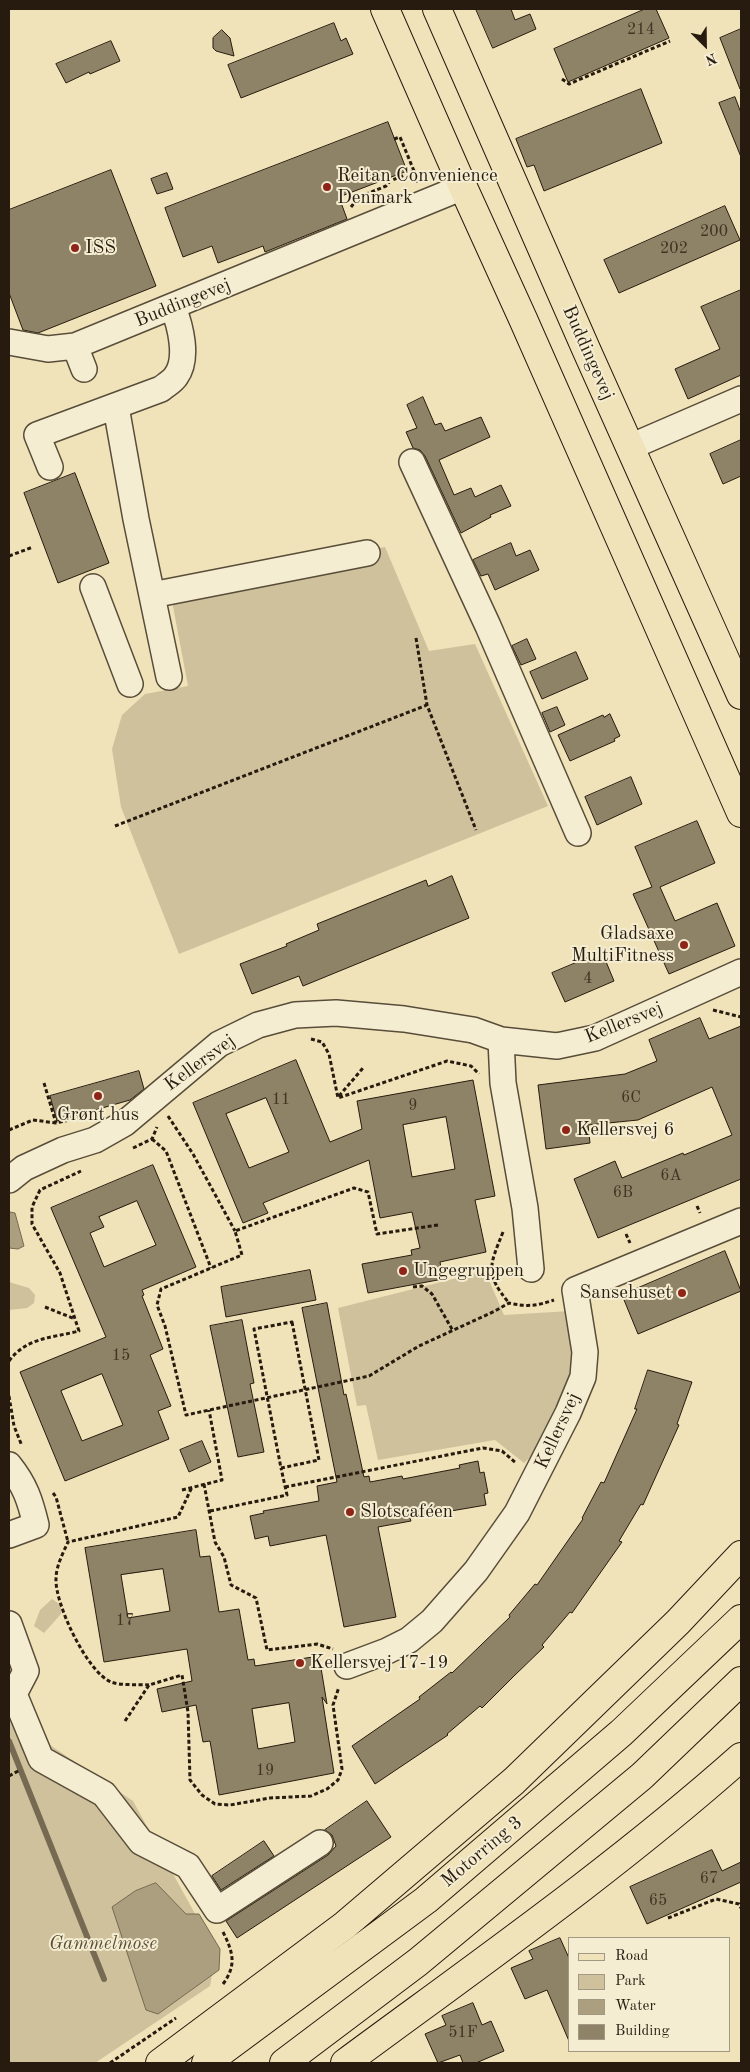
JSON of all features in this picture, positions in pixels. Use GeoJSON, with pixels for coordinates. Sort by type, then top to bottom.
{"type":"FeatureCollection","features":[{"type":"Feature","properties":{"kind":"main road"},"geometry":{"type":"LineString","coordinates":[[385,9],[462,187],[523,319],[741,813]]}},
{"type":"Feature","properties":{"kind":"main road","name":"Buddingevej"},"geometry":{"type":"LineString","coordinates":[[437,9],[741,695]]}},
{"type":"Feature","properties":{"kind":"main road"},"geometry":{"type":"LineString","coordinates":[[160,2063],[345,1925],[514,1781],[678,1622],[741,1555]]}},
{"type":"Feature","properties":{"kind":"main road","name":"Motorring 3"},"geometry":{"type":"LineString","coordinates":[[206,2063],[426,1900],[621,1734],[741,1619]]}},
{"type":"Feature","properties":{"kind":"main road"},"geometry":{"type":"LineString","coordinates":[[284,2063],[418,1962],[642,1776],[741,1681]]}},
{"type":"Feature","properties":{"kind":"main road"},"geometry":{"type":"LineString","coordinates":[[345,2063],[602,1872],[741,1758]]}},
{"type":"Feature","properties":{"kind":"street","name":"Buddingevej"},"geometry":{"type":"LineString","coordinates":[[9,342],[48,348],[75,346],[462,187]]}},
{"type":"Feature","properties":{"kind":"street"},"geometry":{"type":"LineString","coordinates":[[50,467],[37,435],[161,389],[176,375],[183,354],[178,322],[173,307]]}},
{"type":"Feature","properties":{"kind":"street"},"geometry":{"type":"LineString","coordinates":[[75,346],[84,369]]}},
{"type":"Feature","properties":{"kind":"street"},"geometry":{"type":"LineString","coordinates":[[630,448],[741,399]]}},
{"type":"Feature","properties":{"kind":"street"},"geometry":{"type":"LineString","coordinates":[[116,407],[136,519],[169,677]]}},
{"type":"Feature","properties":{"kind":"street"},"geometry":{"type":"LineString","coordinates":[[412,462],[488,626],[578,833]]}},
{"type":"Feature","properties":{"kind":"street"},"geometry":{"type":"LineString","coordinates":[[152,594],[367,554]]}},
{"type":"Feature","properties":{"kind":"street"},"geometry":{"type":"LineString","coordinates":[[93,587],[130,684]]}},
{"type":"Feature","properties":{"kind":"street","name":"Kellersvej"},"geometry":{"type":"LineString","coordinates":[[9,1180],[24,1168],[63,1150],[95,1140],[125,1123],[219,1044],[258,1025],[295,1015],[336,1013],[404,1019],[472,1030],[501,1040],[556,1046],[595,1038],[741,972]]}},
{"type":"Feature","properties":{"kind":"street"},"geometry":{"type":"LineString","coordinates":[[501,1040],[503,1084],[525,1208],[531,1269]]}},
{"type":"Feature","properties":{"kind":"street"},"geometry":{"type":"LineString","coordinates":[[575,1290],[741,1221]]}},
{"type":"Feature","properties":{"kind":"street","name":"Kellersvej"},"geometry":{"type":"LineString","coordinates":[[347,1666],[387,1651],[409,1640],[432,1621],[476,1571],[517,1513],[536,1480],[583,1378],[585,1352],[575,1290]]}},
{"type":"Feature","properties":{"kind":"street"},"geometry":{"type":"LineString","coordinates":[[9,1465],[21,1480],[29,1496],[36,1524],[9,1535]]}},
{"type":"Feature","properties":{"kind":"street"},"geometry":{"type":"LineString","coordinates":[[9,1624],[26,1671],[14,1694],[41,1759],[104,1794],[141,1842],[188,1866],[217,1910],[320,1843]]}},
{"type":"Feature","properties":{"kind":"path"},"geometry":{"type":"LineString","coordinates":[[562,79],[569,84],[670,41]]}},
{"type":"Feature","properties":{"kind":"path"},"geometry":{"type":"LineString","coordinates":[[394,139],[400,137],[418,181],[409,184]]}},
{"type":"Feature","properties":{"kind":"path"},"geometry":{"type":"LineString","coordinates":[[344,211],[350,208],[359,197],[386,186],[390,181],[414,172]]}},
{"type":"Feature","properties":{"kind":"path"},"geometry":{"type":"LineString","coordinates":[[9,556],[33,547]]}},
{"type":"Feature","properties":{"kind":"path"},"geometry":{"type":"LineString","coordinates":[[416,638],[427,705],[476,830]]}},
{"type":"Feature","properties":{"kind":"path"},"geometry":{"type":"LineString","coordinates":[[115,826],[427,705]]}},
{"type":"Feature","properties":{"kind":"path"},"geometry":{"type":"LineString","coordinates":[[307,1038],[322,1042],[329,1054],[338,1098]]}},
{"type":"Feature","properties":{"kind":"path"},"geometry":{"type":"LineString","coordinates":[[338,1098],[447,1061],[471,1066],[484,1080]]}},
{"type":"Feature","properties":{"kind":"path"},"geometry":{"type":"LineString","coordinates":[[338,1098],[363,1068]]}},
{"type":"Feature","properties":{"kind":"path"},"geometry":{"type":"LineString","coordinates":[[44,1083],[56,1123]]}},
{"type":"Feature","properties":{"kind":"path"},"geometry":{"type":"LineString","coordinates":[[161,1118],[165,1111],[193,1154],[235,1232],[242,1256],[161,1288],[157,1305],[165,1326],[186,1415],[369,1376],[419,1346],[509,1303]]}},
{"type":"Feature","properties":{"kind":"path"},"geometry":{"type":"LineString","coordinates":[[128,1150],[152,1139],[158,1125]]}},
{"type":"Feature","properties":{"kind":"path"},"geometry":{"type":"LineString","coordinates":[[152,1139],[166,1151],[210,1268]]}},
{"type":"Feature","properties":{"kind":"path"},"geometry":{"type":"LineString","coordinates":[[9,1361],[17,1350],[30,1342],[80,1331],[60,1273],[32,1224],[32,1207],[40,1190],[89,1167]]}},
{"type":"Feature","properties":{"kind":"path"},"geometry":{"type":"LineString","coordinates":[[235,1232],[354,1188],[368,1192],[377,1234],[438,1225]]}},
{"type":"Feature","properties":{"kind":"path"},"geometry":{"type":"LineString","coordinates":[[525,1208],[507,1209],[508,1219],[490,1267],[497,1289],[509,1303],[523,1306],[538,1306],[575,1290]]}},
{"type":"Feature","properties":{"kind":"path"},"geometry":{"type":"LineString","coordinates":[[413,1287],[422,1286],[432,1294],[453,1331]]}},
{"type":"Feature","properties":{"kind":"path"},"geometry":{"type":"LineString","coordinates":[[45,1307],[75,1319]]}},
{"type":"Feature","properties":{"kind":"path"},"geometry":{"type":"LineString","coordinates":[[210,1511],[286,1495],[254,1329],[292,1322],[319,1460],[281,1468]]}},
{"type":"Feature","properties":{"kind":"path"},"geometry":{"type":"LineString","coordinates":[[182,1490],[222,1480],[209,1410]]}},
{"type":"Feature","properties":{"kind":"path"},"geometry":{"type":"LineString","coordinates":[[285,1487],[483,1448],[502,1451],[536,1480]]}},
{"type":"Feature","properties":{"kind":"path"},"geometry":{"type":"LineString","coordinates":[[62,1519],[68,1542],[61,1557],[56,1579],[63,1607],[82,1651],[94,1670],[111,1682],[149,1685],[182,1675],[188,1712],[190,1780],[202,1795],[215,1804],[230,1805],[270,1798],[311,1796],[327,1789],[338,1780],[342,1769],[333,1705],[347,1666],[333,1649],[317,1644],[267,1650],[256,1598],[231,1585],[224,1557],[215,1542],[204,1484]]}},
{"type":"Feature","properties":{"kind":"path"},"geometry":{"type":"LineString","coordinates":[[68,1542],[178,1517],[192,1488]]}},
{"type":"Feature","properties":{"kind":"path"},"geometry":{"type":"LineString","coordinates":[[125,1721],[149,1685]]}},
{"type":"Feature","properties":{"kind":"path"},"geometry":{"type":"LineString","coordinates":[[9,1776],[13,1774]]}},
{"type":"Feature","properties":{"kind":"path"},"geometry":{"type":"LineString","coordinates":[[668,1918],[716,1899],[739,1904],[741,1908]]}},
{"type":"Feature","properties":{"kind":"path"},"geometry":{"type":"LineString","coordinates":[[217,1910],[219,1923],[233,1958],[231,1973],[219,1988]]}},
{"type":"Feature","properties":{"kind":"path"},"geometry":{"type":"LineString","coordinates":[[110,2063],[180,2015]]}},
{"type":"Feature","properties":{"kind":"green space"},"geometry":{"type":"Polygon","coordinates":[[[385,547],[429,651],[475,644],[548,806],[179,954],[121,807],[112,749],[122,715],[145,694],[188,686],[169,585],[385,547]]]}},
{"type":"Feature","properties":{"kind":"green space"},"geometry":{"type":"Polygon","coordinates":[[[485,1271],[504,1315],[570,1311],[576,1370],[538,1450],[524,1463],[495,1440],[378,1460],[366,1405],[357,1406],[338,1308],[485,1271]]]}},
{"type":"Feature","properties":{"kind":"green space"},"geometry":{"type":"Polygon","coordinates":[[[9,1282],[29,1288],[35,1295],[34,1303],[27,1308],[9,1310],[9,1282]]]}},
{"type":"Feature","properties":{"kind":"green space"},"geometry":{"type":"Polygon","coordinates":[[[52,1599],[61,1605],[61,1614],[44,1633],[34,1626],[40,1610],[52,1599]]]}},
{"type":"Feature","properties":{"kind":"green space","name":"Gammelmose"},"geometry":{"type":"Polygon","coordinates":[[[9,1650],[50,1745],[133,1801],[216,1952],[210,1986],[95,2063],[9,2063],[9,1650]]]}},
{"type":"Feature","properties":{"kind":"water"},"geometry":{"type":"Polygon","coordinates":[[[10,1212],[15,1213],[24,1246],[18,1249],[9,1248],[10,1212]]]}},
{"type":"Feature","properties":{"kind":"water"},"geometry":{"type":"Polygon","coordinates":[[[156,1883],[186,1914],[199,1914],[220,1949],[219,1970],[158,2014],[146,2010],[112,1907],[135,1891],[156,1883]]]}},
{"type":"Feature","properties":{"kind":"building"},"geometry":{"type":"Polygon","coordinates":[[[476,9],[511,9],[515,20],[530,14],[536,29],[493,48],[476,9]]]}},
{"type":"Feature","properties":{"kind":"building"},"geometry":{"type":"Polygon","coordinates":[[[645,9],[656,9],[669,38],[568,82],[554,49],[645,9]]]}},
{"type":"Feature","properties":{"kind":"building"},"geometry":{"type":"Polygon","coordinates":[[[334,23],[341,41],[346,38],[353,54],[241,98],[228,65],[334,23]]]}},
{"type":"Feature","properties":{"kind":"building"},"geometry":{"type":"Polygon","coordinates":[[[741,29],[741,89],[740,89],[720,38],[741,29]]]}},
{"type":"Feature","properties":{"kind":"building"},"geometry":{"type":"Polygon","coordinates":[[[222,30],[230,38],[234,56],[216,51],[213,48],[213,38],[222,30]]]}},
{"type":"Feature","properties":{"kind":"building"},"geometry":{"type":"Polygon","coordinates":[[[111,41],[120,61],[90,74],[89,72],[66,83],[56,64],[111,41]]]}},
{"type":"Feature","properties":{"kind":"building"},"geometry":{"type":"Polygon","coordinates":[[[641,89],[662,143],[544,191],[534,165],[527,167],[516,139],[641,89]]]}},
{"type":"Feature","properties":{"kind":"building"},"geometry":{"type":"Polygon","coordinates":[[[735,97],[741,113],[741,157],[719,103],[735,97]]]}},
{"type":"Feature","properties":{"kind":"building","name":"Reitan Convenience Denmark"},"geometry":{"type":"Polygon","coordinates":[[[388,122],[407,171],[339,197],[347,219],[265,252],[263,246],[218,263],[212,246],[183,257],[165,208],[388,122]]]}},
{"type":"Feature","properties":{"kind":"building","name":"ISS"},"geometry":{"type":"Polygon","coordinates":[[[111,170],[156,286],[38,333],[23,330],[9,293],[9,210],[111,170]]]}},
{"type":"Feature","properties":{"kind":"building"},"geometry":{"type":"Polygon","coordinates":[[[167,173],[173,189],[157,194],[151,179],[167,173]]]}},
{"type":"Feature","properties":{"kind":"building"},"geometry":{"type":"Polygon","coordinates":[[[725,206],[740,240],[619,293],[604,260],[725,206]]]}},
{"type":"Feature","properties":{"kind":"building"},"geometry":{"type":"Polygon","coordinates":[[[741,290],[741,375],[688,399],[675,369],[720,349],[701,307],[741,290]]]}},
{"type":"Feature","properties":{"kind":"building"},"geometry":{"type":"Polygon","coordinates":[[[423,397],[435,425],[441,423],[445,431],[481,417],[490,437],[439,460],[454,495],[471,488],[475,497],[501,485],[511,506],[490,515],[491,517],[461,533],[425,456],[420,450],[413,448],[406,432],[417,428],[407,405],[423,397]]]}},
{"type":"Feature","properties":{"kind":"building"},"geometry":{"type":"Polygon","coordinates":[[[741,440],[741,476],[723,484],[710,454],[741,440]]]}},
{"type":"Feature","properties":{"kind":"building"},"geometry":{"type":"Polygon","coordinates":[[[75,473],[109,563],[58,583],[24,493],[75,473]]]}},
{"type":"Feature","properties":{"kind":"building"},"geometry":{"type":"Polygon","coordinates":[[[511,543],[516,556],[530,550],[539,570],[495,590],[488,574],[481,576],[473,560],[511,543]]]}},
{"type":"Feature","properties":{"kind":"building"},"geometry":{"type":"Polygon","coordinates":[[[527,639],[536,659],[521,665],[512,646],[527,639]]]}},
{"type":"Feature","properties":{"kind":"building"},"geometry":{"type":"Polygon","coordinates":[[[576,652],[588,679],[542,699],[530,672],[576,652]]]}},
{"type":"Feature","properties":{"kind":"building"},"geometry":{"type":"Polygon","coordinates":[[[557,707],[565,725],[550,732],[542,713],[557,707]]]}},
{"type":"Feature","properties":{"kind":"building"},"geometry":{"type":"Polygon","coordinates":[[[610,714],[620,736],[614,739],[615,741],[570,761],[558,735],[603,715],[604,717],[610,714]]]}},
{"type":"Feature","properties":{"kind":"building"},"geometry":{"type":"Polygon","coordinates":[[[631,777],[642,804],[597,825],[585,797],[631,777]]]}},
{"type":"Feature","properties":{"kind":"building"},"geometry":{"type":"Polygon","coordinates":[[[697,821],[715,863],[660,887],[675,921],[717,903],[735,946],[669,974],[633,894],[652,887],[635,847],[697,821]]]}},
{"type":"Feature","properties":{"kind":"building"},"geometry":{"type":"Polygon","coordinates":[[[452,876],[469,918],[303,986],[299,976],[252,994],[240,964],[287,946],[286,944],[319,930],[317,924],[426,880],[428,886],[452,876]]]}},
{"type":"Feature","properties":{"kind":"building"},"geometry":{"type":"Polygon","coordinates":[[[602,952],[614,981],[565,1002],[552,973],[602,952]]]}},
{"type":"Feature","properties":{"kind":"building","name":"Kellersvej 6"},"geometry":{"type":"Polygon","coordinates":[[[700,1018],[709,1039],[741,1026],[741,1179],[598,1238],[574,1179],[615,1161],[622,1178],[732,1135],[712,1087],[638,1120],[588,1125],[590,1143],[546,1149],[538,1085],[625,1074],[657,1061],[649,1040],[700,1018]]]}},
{"type":"Feature","properties":{"kind":"building"},"geometry":{"type":"Polygon","coordinates":[[[296,1060],[330,1142],[362,1129],[357,1101],[473,1080],[495,1196],[475,1200],[486,1252],[440,1262],[443,1279],[368,1293],[362,1264],[412,1255],[411,1250],[420,1248],[412,1212],[380,1218],[369,1160],[263,1203],[268,1213],[243,1223],[193,1103],[296,1060]],[[266,1098],[226,1114],[249,1168],[289,1152],[266,1098]],[[446,1117],[403,1125],[412,1177],[455,1169],[446,1117]]]}},
{"type":"Feature","properties":{"kind":"building","name":"Grønt hus"},"geometry":{"type":"Polygon","coordinates":[[[139,1071],[144,1089],[130,1100],[57,1121],[50,1096],[139,1071]]]}},
{"type":"Feature","properties":{"kind":"building"},"geometry":{"type":"Polygon","coordinates":[[[153,1165],[196,1267],[142,1290],[144,1295],[142,1296],[163,1349],[150,1355],[171,1406],[158,1411],[169,1439],[65,1481],[20,1372],[106,1337],[51,1208],[153,1165]],[[137,1201],[99,1217],[104,1227],[90,1233],[104,1267],[156,1245],[137,1201]],[[102,1374],[61,1391],[82,1441],[123,1425],[102,1374]]]}},
{"type":"Feature","properties":{"kind":"building","name":"Sansehuset"},"geometry":{"type":"Polygon","coordinates":[[[725,1251],[741,1291],[638,1334],[622,1295],[725,1251]]]}},
{"type":"Feature","properties":{"kind":"building"},"geometry":{"type":"Polygon","coordinates":[[[310,1270],[316,1300],[226,1317],[221,1287],[310,1270]]]}},
{"type":"Feature","properties":{"kind":"building"},"geometry":{"type":"Polygon","coordinates":[[[327,1303],[344,1395],[346,1394],[364,1477],[369,1476],[370,1482],[402,1476],[403,1479],[460,1468],[459,1465],[478,1461],[480,1473],[484,1472],[488,1493],[484,1494],[486,1505],[410,1518],[411,1521],[378,1527],[396,1617],[344,1627],[326,1535],[270,1546],[268,1536],[255,1539],[250,1516],[264,1513],[263,1511],[319,1501],[317,1486],[337,1482],[302,1308],[327,1303]]]}},
{"type":"Feature","properties":{"kind":"building"},"geometry":{"type":"Polygon","coordinates":[[[242,1320],[254,1383],[250,1384],[264,1452],[238,1457],[210,1326],[242,1320]]]}},
{"type":"Feature","properties":{"kind":"building"},"geometry":{"type":"Polygon","coordinates":[[[648,1370],[692,1382],[677,1424],[679,1425],[643,1505],[641,1504],[619,1541],[622,1542],[572,1613],[570,1612],[542,1645],[544,1647],[482,1708],[480,1706],[448,1735],[375,1784],[352,1746],[420,1699],[419,1697],[452,1673],[510,1617],[509,1615],[535,1584],[537,1585],[583,1519],[601,1482],[604,1483],[637,1409],[635,1409],[648,1370]]]}},
{"type":"Feature","properties":{"kind":"building"},"geometry":{"type":"Polygon","coordinates":[[[202,1441],[211,1462],[189,1472],[180,1450],[202,1441]]]}},
{"type":"Feature","properties":{"kind":"building","name":"Kellersvej 17-19"},"geometry":{"type":"Polygon","coordinates":[[[196,1530],[200,1557],[210,1556],[219,1612],[239,1609],[248,1660],[254,1659],[255,1666],[319,1656],[327,1704],[322,1697],[334,1773],[219,1795],[210,1741],[203,1742],[196,1705],[162,1712],[157,1689],[192,1681],[187,1649],[104,1662],[85,1548],[196,1530]],[[163,1569],[121,1575],[128,1618],[170,1611],[163,1569]],[[289,1703],[252,1709],[258,1749],[295,1742],[289,1703]]]}},
{"type":"Feature","properties":{"kind":"building"},"geometry":{"type":"Polygon","coordinates":[[[367,1801],[391,1837],[237,1938],[226,1921],[328,1855],[336,1846],[332,1835],[325,1830],[367,1801]]]}},
{"type":"Feature","properties":{"kind":"building"},"geometry":{"type":"Polygon","coordinates":[[[264,1841],[274,1856],[221,1890],[212,1876],[264,1841]]]}},
{"type":"Feature","properties":{"kind":"building"},"geometry":{"type":"Polygon","coordinates":[[[712,1850],[722,1871],[741,1862],[741,1882],[647,1924],[630,1887],[712,1850]]]}},
{"type":"Feature","properties":{"kind":"building"},"geometry":{"type":"Polygon","coordinates":[[[560,1938],[568,1956],[568,2039],[547,1990],[525,1999],[511,1968],[533,1959],[529,1951],[560,1938]]]}},
{"type":"Feature","properties":{"kind":"building"},"geometry":{"type":"Polygon","coordinates":[[[473,2003],[482,2025],[491,2021],[504,2051],[476,2063],[463,2063],[460,2055],[438,2063],[425,2034],[446,2025],[442,2016],[473,2003]]]}},
{"type":"Feature","properties":{"kind":"waterway"},"geometry":{"type":"LineString","coordinates":[[9,1741],[104,1979]]}},
{"type":"Feature","properties":{"kind":"place","name":"Reitan Convenience Denmark"},"geometry":{"type":"Point","coordinates":[327,187]}},
{"type":"Feature","properties":{"kind":"place","name":"ISS"},"geometry":{"type":"Point","coordinates":[75,248]}},
{"type":"Feature","properties":{"kind":"place","name":"Gladsaxe MultiFitness"},"geometry":{"type":"Point","coordinates":[684,945]}},
{"type":"Feature","properties":{"kind":"place","name":"Grønt hus"},"geometry":{"type":"Point","coordinates":[98,1096]}},
{"type":"Feature","properties":{"kind":"place","name":"Kellersvej 6"},"geometry":{"type":"Point","coordinates":[566,1130]}},
{"type":"Feature","properties":{"kind":"place","name":"Ungegruppen"},"geometry":{"type":"Point","coordinates":[403,1271]}},
{"type":"Feature","properties":{"kind":"place","name":"Sansehuset"},"geometry":{"type":"Point","coordinates":[682,1293]}},
{"type":"Feature","properties":{"kind":"place","name":"Slotscaféen"},"geometry":{"type":"Point","coordinates":[350,1512]}},
{"type":"Feature","properties":{"kind":"place","name":"Kellersvej 17-19"},"geometry":{"type":"Point","coordinates":[300,1663]}}]}
